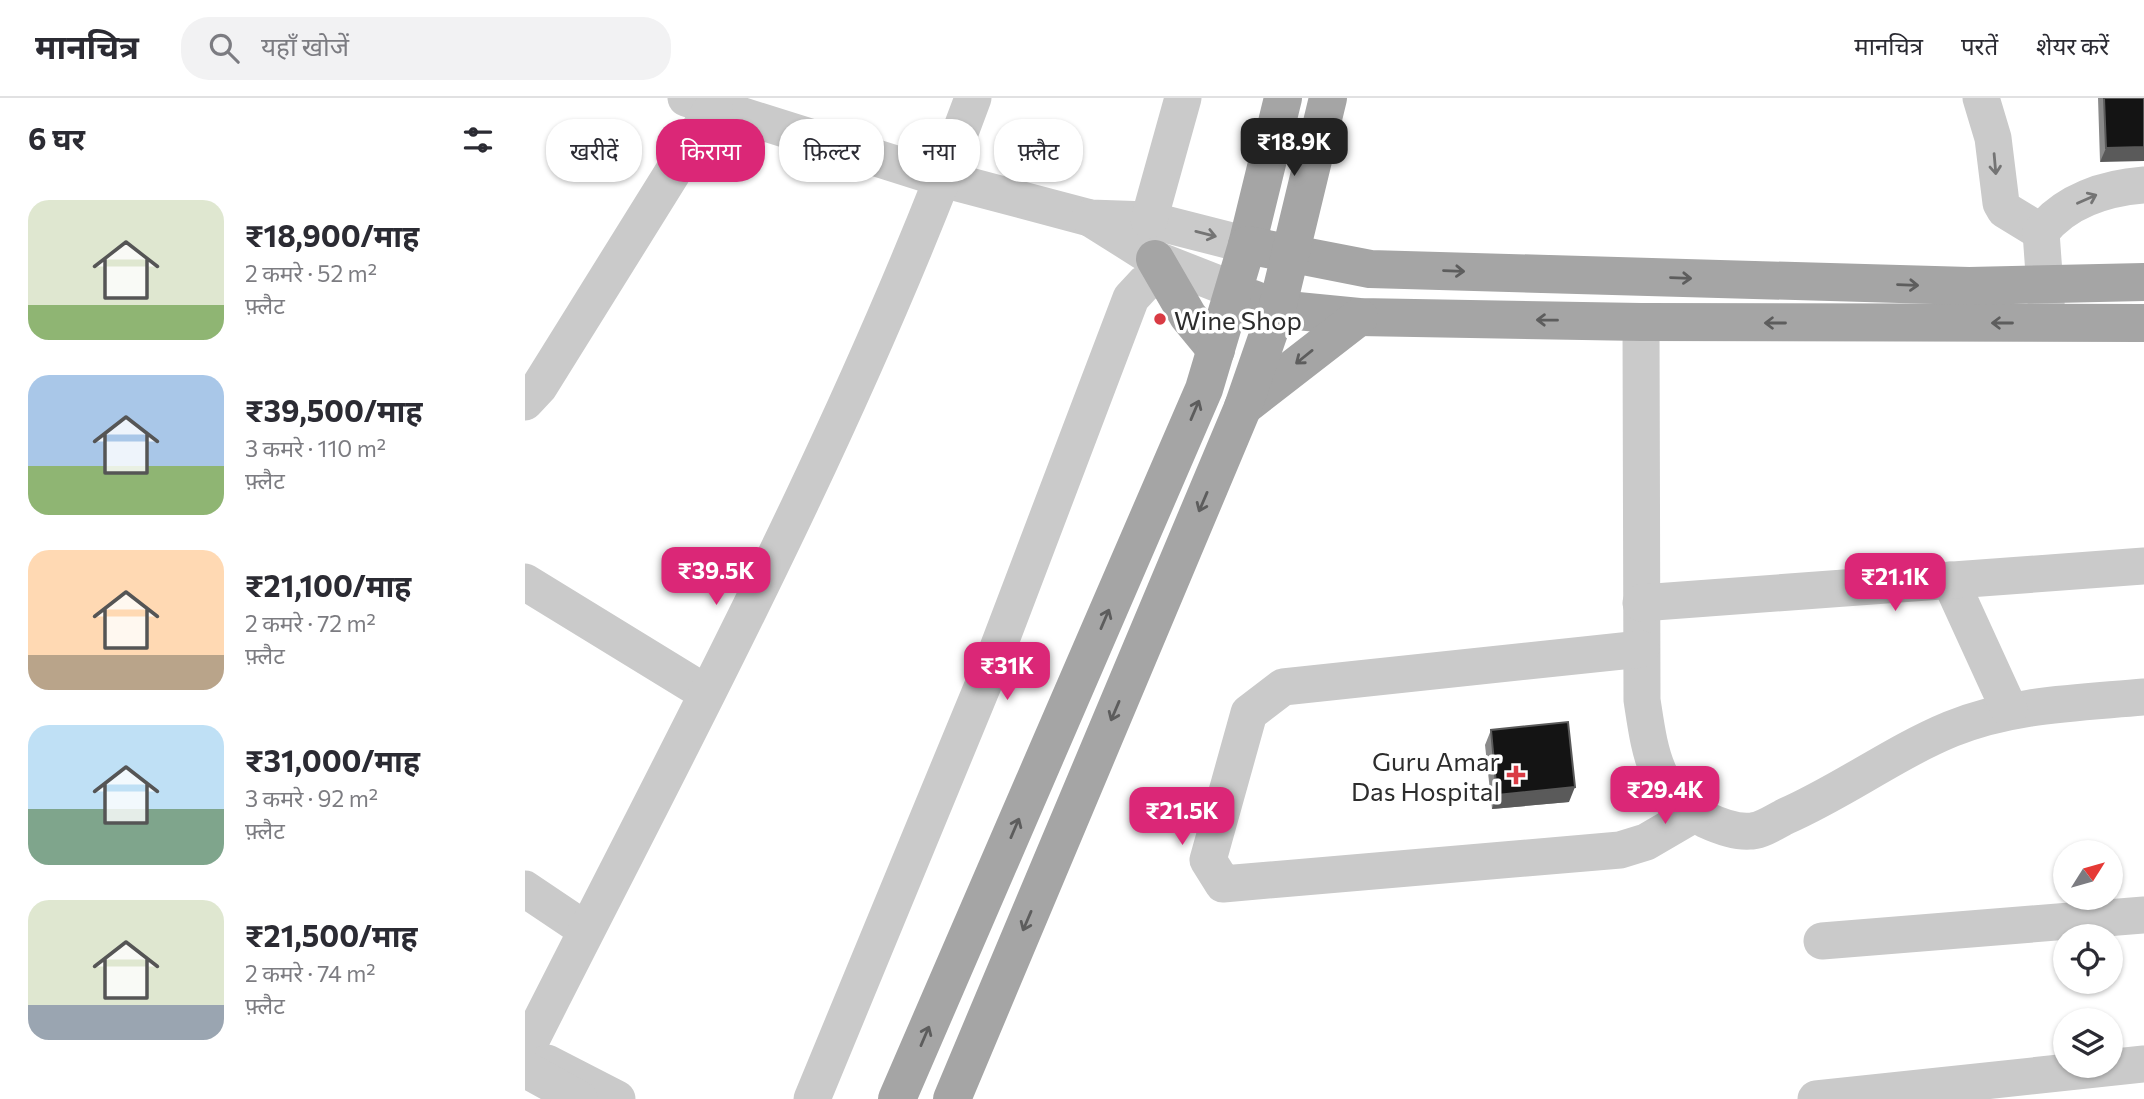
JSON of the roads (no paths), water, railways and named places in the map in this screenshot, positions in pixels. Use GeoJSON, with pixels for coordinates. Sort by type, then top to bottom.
{"type":"FeatureCollection","features":[{"type":"Feature","properties":{"kind":"main road"},"geometry":{"type":"LineString","coordinates":[[897,1099],[1204,389],[1247,245],[1283,98]]}},
{"type":"Feature","properties":{"kind":"main road"},"geometry":{"type":"LineString","coordinates":[[952,1099],[1243,407],[1277,309],[1328,98]]}},
{"type":"Feature","properties":{"kind":"main road"},"geometry":{"type":"LineString","coordinates":[[1304,194],[1322,229],[1349,252],[1408,270]]}},
{"type":"Feature","properties":{"kind":"main road"},"geometry":{"type":"LineString","coordinates":[[1247,245],[1370,269],[2045,286],[2144,282]]}},
{"type":"Feature","properties":{"kind":"main road"},"geometry":{"type":"LineString","coordinates":[[1158,266],[1188,316],[1216,350]]}},
{"type":"Feature","properties":{"kind":"main road"},"geometry":{"type":"LineString","coordinates":[[1234,290],[1277,309],[1359,317],[1641,322],[2144,323]]}},
{"type":"Feature","properties":{"kind":"main road"},"geometry":{"type":"LineString","coordinates":[[1243,407],[1359,317]]}},
{"type":"Feature","properties":{"kind":"street"},"geometry":{"type":"LineString","coordinates":[[965,119],[973,98]]}},
{"type":"Feature","properties":{"kind":"street"},"geometry":{"type":"LineString","coordinates":[[1149,220],[1183,98]]}},
{"type":"Feature","properties":{"kind":"street"},"geometry":{"type":"LineString","coordinates":[[1980,98],[1993,138],[2001,203],[2005,210],[2041,232]]}},
{"type":"Feature","properties":{"kind":"street"},"geometry":{"type":"LineString","coordinates":[[525,402],[539,387],[700,102],[898,165]]}},
{"type":"Feature","properties":{"kind":"street"},"geometry":{"type":"LineString","coordinates":[[617,1099],[541,1076],[586,930],[706,693],[857,384],[942,182]]}},
{"type":"Feature","properties":{"kind":"street"},"geometry":{"type":"LineString","coordinates":[[954,182],[1090,218],[1149,220],[1247,245]]}},
{"type":"Feature","properties":{"kind":"street"},"geometry":{"type":"LineString","coordinates":[[2048,323],[2041,232],[2052,218],[2092,195],[2144,185]]}},
{"type":"Feature","properties":{"kind":"street"},"geometry":{"type":"LineString","coordinates":[[1090,218],[1158,266],[1234,290]]}},
{"type":"Feature","properties":{"kind":"street"},"geometry":{"type":"LineString","coordinates":[[812,1099],[993,661],[1131,298],[1158,266]]}},
{"type":"Feature","properties":{"kind":"street"},"geometry":{"type":"LineString","coordinates":[[1641,322],[1642,700],[1650,754],[1665,788],[1695,814],[1722,828],[1752,831],[1855,782],[1919,743],[2009,709],[2144,697]]}},
{"type":"Feature","properties":{"kind":"street"},"geometry":{"type":"LineString","coordinates":[[1641,603],[2144,566]]}},
{"type":"Feature","properties":{"kind":"street"},"geometry":{"type":"LineString","coordinates":[[1950,580],[2009,709]]}},
{"type":"Feature","properties":{"kind":"street"},"geometry":{"type":"LineString","coordinates":[[525,582],[706,693]]}},
{"type":"Feature","properties":{"kind":"street"},"geometry":{"type":"LineString","coordinates":[[1641,649],[1283,687],[1249,713],[1208,860],[1223,884],[1620,850],[1646,842],[1695,814]]}},
{"type":"Feature","properties":{"kind":"street"},"geometry":{"type":"LineString","coordinates":[[525,889],[586,930]]}},
{"type":"Feature","properties":{"kind":"street"},"geometry":{"type":"LineString","coordinates":[[1822,942],[2144,915]]}},
{"type":"Feature","properties":{"kind":"street"},"geometry":{"type":"LineString","coordinates":[[1816,1099],[2144,1064]]}},
{"type":"Feature","properties":{"kind":"place","name":"Wine Shop"},"geometry":{"type":"Point","coordinates":[1160,319]}},
{"type":"Feature","properties":{"kind":"place","name":"Guru Amar Das Hospital"},"geometry":{"type":"Point","coordinates":[1516,775]}}]}
